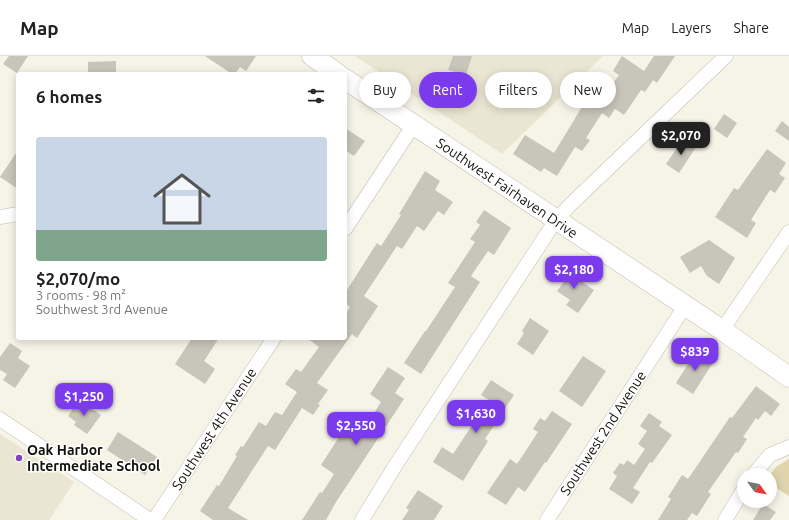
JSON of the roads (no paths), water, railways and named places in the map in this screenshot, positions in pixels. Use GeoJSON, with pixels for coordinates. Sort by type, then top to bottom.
{"type":"FeatureCollection","features":[{"type":"Feature","properties":{"kind":"street"},"geometry":{"type":"LineString","coordinates":[[312,56],[335,72]]}},
{"type":"Feature","properties":{"kind":"street"},"geometry":{"type":"LineString","coordinates":[[362,520],[395,466],[556,220],[726,56]]}},
{"type":"Feature","properties":{"kind":"street","name":"Southwest Fairhaven Drive"},"geometry":{"type":"LineString","coordinates":[[347,80],[413,126],[722,330],[789,377]]}},
{"type":"Feature","properties":{"kind":"street"},"geometry":{"type":"LineString","coordinates":[[347,227],[413,126]]}},
{"type":"Feature","properties":{"kind":"street"},"geometry":{"type":"LineString","coordinates":[[0,217],[16,214]]}},
{"type":"Feature","properties":{"kind":"street"},"geometry":{"type":"LineString","coordinates":[[722,330],[789,232]]}},
{"type":"Feature","properties":{"kind":"street","name":"Southwest 2nd Avenue"},"geometry":{"type":"LineString","coordinates":[[546,520],[685,306]]}},
{"type":"Feature","properties":{"kind":"street","name":"Southwest 4th Avenue"},"geometry":{"type":"LineString","coordinates":[[154,520],[273,340]]}},
{"type":"Feature","properties":{"kind":"street"},"geometry":{"type":"LineString","coordinates":[[0,419],[150,520]]}},
{"type":"Feature","properties":{"kind":"street"},"geometry":{"type":"LineString","coordinates":[[759,468],[770,455],[789,447]]}},
{"type":"Feature","properties":{"kind":"street"},"geometry":{"type":"LineString","coordinates":[[725,520],[737,501]]}},
{"type":"Feature","properties":{"kind":"place","name":"Oak Harbor Intermediate School"},"geometry":{"type":"Point","coordinates":[19,458]}}]}
